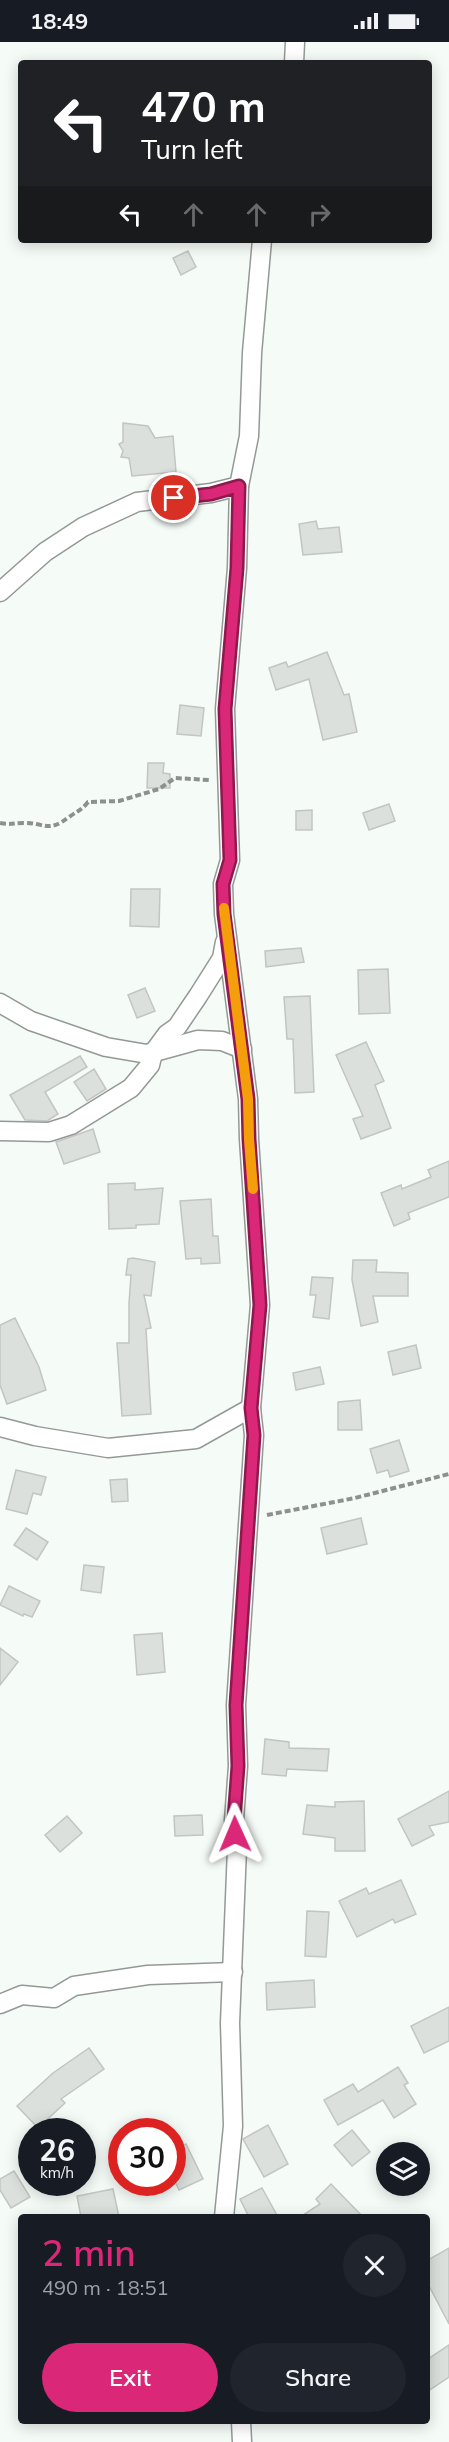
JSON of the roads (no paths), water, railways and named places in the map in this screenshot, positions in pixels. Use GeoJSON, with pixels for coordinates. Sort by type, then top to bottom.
{"type":"FeatureCollection","features":[{"type":"Feature","properties":{"kind":"street"},"geometry":{"type":"LineString","coordinates":[[294,60],[295,42]]}},
{"type":"Feature","properties":{"kind":"street"},"geometry":{"type":"LineString","coordinates":[[224,2214],[233,2126],[230,2023],[237,1848],[234,1820],[238,1766],[236,1705],[254,1435],[251,1408],[260,1305],[248,1099],[227,934],[223,884],[230,860],[225,709],[237,568],[239,486],[249,436],[252,353],[262,243]]}},
{"type":"Feature","properties":{"kind":"street"},"geometry":{"type":"LineString","coordinates":[[0,592],[45,552],[74,533],[138,502],[211,494],[239,486]]}},
{"type":"Feature","properties":{"kind":"street"},"geometry":{"type":"LineString","coordinates":[[0,1131],[49,1132],[71,1125],[131,1088],[150,1065],[153,1053],[167,1034],[177,1027],[222,958],[227,934]]}},
{"type":"Feature","properties":{"kind":"street"},"geometry":{"type":"LineString","coordinates":[[0,1004],[31,1021],[106,1047],[147,1054],[198,1040],[222,1041],[242,1049]]}},
{"type":"Feature","properties":{"kind":"street"},"geometry":{"type":"LineString","coordinates":[[0,1426],[35,1436],[108,1448],[196,1439],[251,1408]]}},
{"type":"Feature","properties":{"kind":"street"},"geometry":{"type":"LineString","coordinates":[[0,2004],[22,1995],[54,1998],[74,1986],[148,1975],[233,1972]]}},
{"type":"Feature","properties":{"kind":"street"},"geometry":{"type":"LineString","coordinates":[[241,2424],[242,2442]]}}]}
